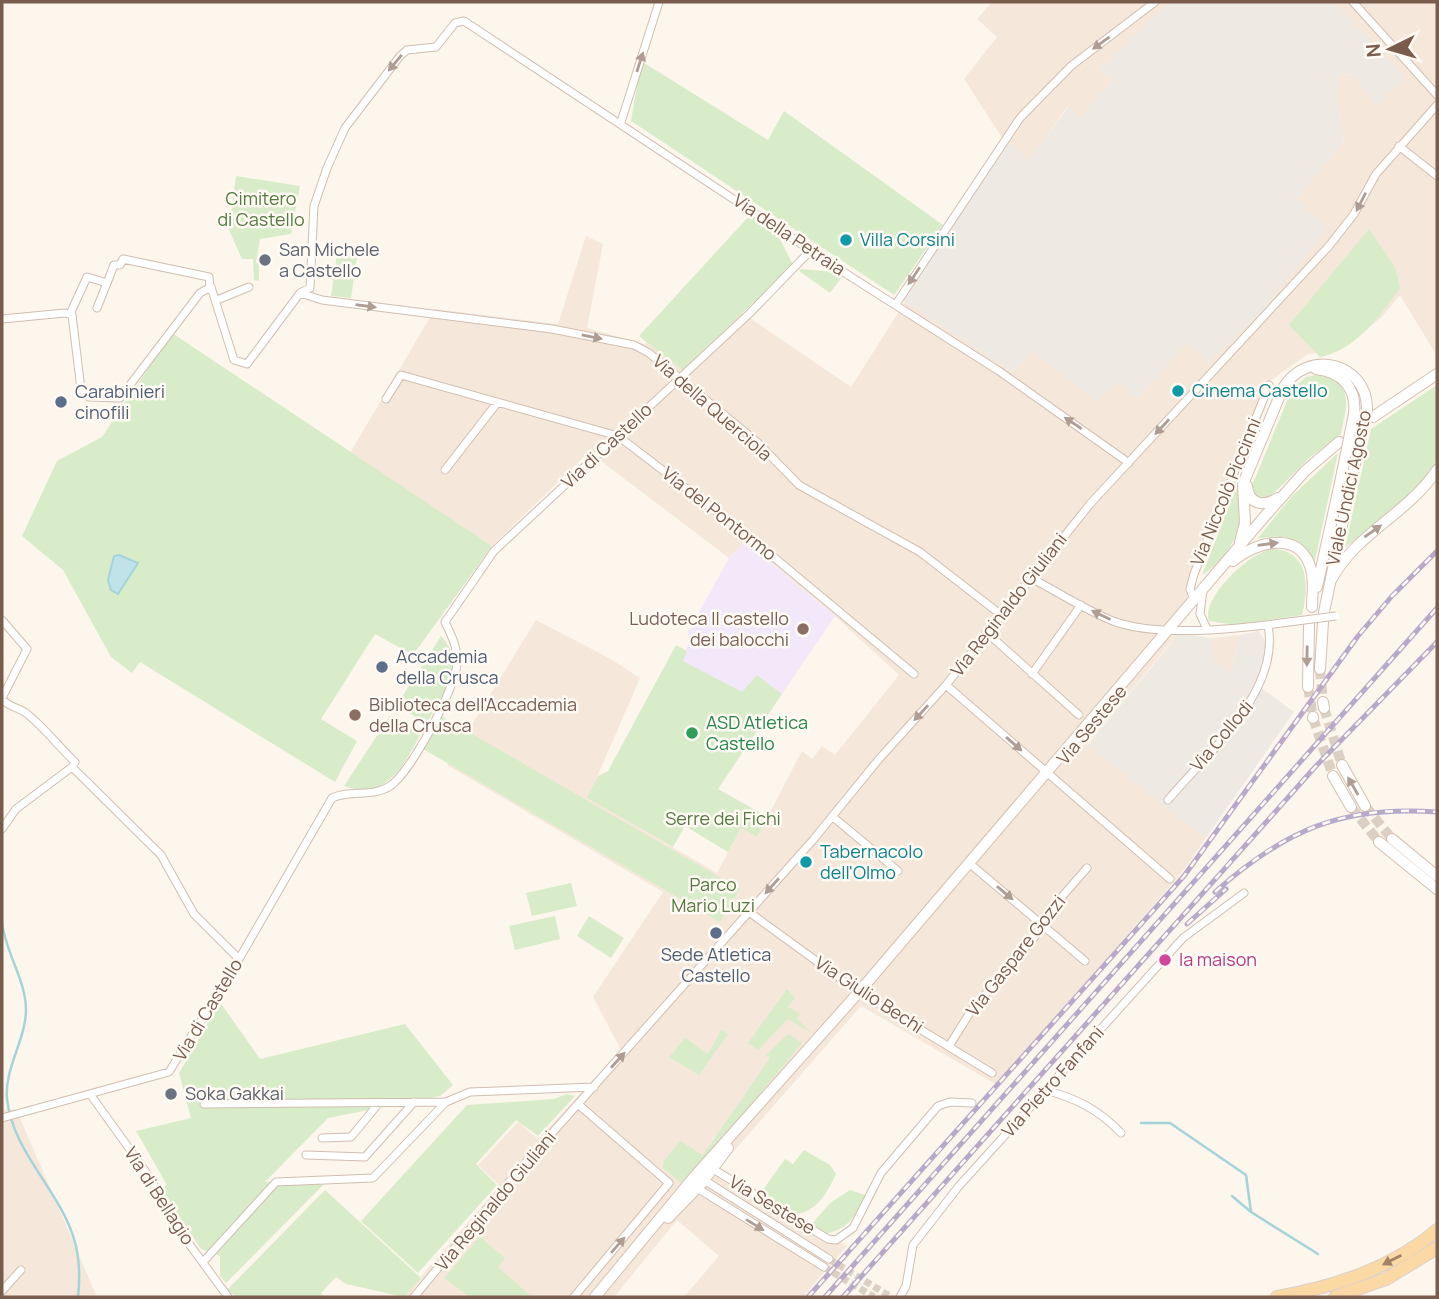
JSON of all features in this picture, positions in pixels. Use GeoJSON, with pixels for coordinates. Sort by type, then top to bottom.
{"type":"FeatureCollection","features":[{"type":"Feature","properties":{"kind":"main road","name":"Viale Undici Agosto"},"geometry":{"type":"LineString","coordinates":[[1307,368],[1328,363],[1350,373],[1366,396],[1370,414],[1345,485],[1310,615]]}},
{"type":"Feature","properties":{"kind":"main road","name":"Viale Undici Agosto"},"geometry":{"type":"LineString","coordinates":[[1307,368],[1332,372],[1345,381],[1353,395],[1354,414],[1324,617],[1320,669]]}},
{"type":"Feature","properties":{"kind":"main road"},"geometry":{"type":"LineString","coordinates":[[1238,548],[1245,523],[1243,484],[1283,388],[1293,376],[1307,368]]}},
{"type":"Feature","properties":{"kind":"main road"},"geometry":{"type":"LineString","coordinates":[[1370,414],[1437,374]]}},
{"type":"Feature","properties":{"kind":"main road","name":"Via Sestese"},"geometry":{"type":"LineString","coordinates":[[595,1297],[720,1147],[859,992],[1287,491],[1339,442]]}},
{"type":"Feature","properties":{"kind":"main road"},"geometry":{"type":"LineString","coordinates":[[1250,470],[1247,492],[1255,502],[1268,503],[1287,491]]}},
{"type":"Feature","properties":{"kind":"main road"},"geometry":{"type":"LineString","coordinates":[[1330,583],[1354,546],[1408,505],[1437,470]]}},
{"type":"Feature","properties":{"kind":"main road","name":"Viale Undici Agosto"},"geometry":{"type":"LineString","coordinates":[[1211,579],[1250,548],[1264,543],[1282,542],[1301,553],[1310,566],[1308,687]]}},
{"type":"Feature","properties":{"kind":"main road"},"geometry":{"type":"LineString","coordinates":[[1342,765],[1365,806]]}},
{"type":"Feature","properties":{"kind":"main road"},"geometry":{"type":"LineString","coordinates":[[1333,776],[1351,807]]}},
{"type":"Feature","properties":{"kind":"main road"},"geometry":{"type":"LineString","coordinates":[[1392,839],[1437,876]]}},
{"type":"Feature","properties":{"kind":"main road"},"geometry":{"type":"LineString","coordinates":[[1379,842],[1437,889]]}},
{"type":"Feature","properties":{"kind":"main road"},"geometry":{"type":"LineString","coordinates":[[1419,875],[1437,895]]}},
{"type":"Feature","properties":{"kind":"main road","name":"Via Sestese"},"geometry":{"type":"LineString","coordinates":[[637,1247],[704,1180],[774,1087]]}},
{"type":"Feature","properties":{"kind":"main road"},"geometry":{"type":"LineString","coordinates":[[1277,1297],[1325,1287],[1364,1273],[1399,1256],[1437,1230]]}},
{"type":"Feature","properties":{"kind":"main road"},"geometry":{"type":"LineString","coordinates":[[1335,1297],[1386,1279],[1437,1248]]}},
{"type":"Feature","properties":{"kind":"street"},"geometry":{"type":"LineString","coordinates":[[621,122],[659,2]]}},
{"type":"Feature","properties":{"kind":"street"},"geometry":{"type":"LineString","coordinates":[[896,304],[1020,118],[1071,66],[1155,2]]}},
{"type":"Feature","properties":{"kind":"street"},"geometry":{"type":"LineString","coordinates":[[1353,2],[1437,95]]}},
{"type":"Feature","properties":{"kind":"street","name":"Via della Petraia"},"geometry":{"type":"LineString","coordinates":[[300,293],[310,288],[313,282],[314,206],[327,168],[354,116],[407,50],[436,47],[455,23],[468,21],[845,273],[999,371],[1129,463]]}},
{"type":"Feature","properties":{"kind":"street","name":"Via Reginaldo Giuliani"},"geometry":{"type":"LineString","coordinates":[[414,1297],[520,1169],[833,817],[879,759],[946,685],[1090,504],[1329,246],[1354,214],[1376,174],[1437,105]]}},
{"type":"Feature","properties":{"kind":"street"},"geometry":{"type":"LineString","coordinates":[[1399,146],[1436,173]]}},
{"type":"Feature","properties":{"kind":"street","name":"Via di Castello"},"geometry":{"type":"LineString","coordinates":[[7,1116],[169,1072],[239,959],[332,798],[382,790],[405,770],[455,677],[457,649],[445,622],[494,551],[679,379],[811,250]]}},
{"type":"Feature","properties":{"kind":"street"},"geometry":{"type":"LineString","coordinates":[[96,309],[114,265],[120,265],[123,259],[209,277],[234,360],[242,365],[252,360],[300,293]]}},
{"type":"Feature","properties":{"kind":"street"},"geometry":{"type":"LineString","coordinates":[[70,314],[87,276],[107,283]]}},
{"type":"Feature","properties":{"kind":"street"},"geometry":{"type":"LineString","coordinates":[[70,314],[75,320],[81,389],[89,397],[120,398],[200,293],[210,286]]}},
{"type":"Feature","properties":{"kind":"street"},"geometry":{"type":"LineString","coordinates":[[217,300],[249,286]]}},
{"type":"Feature","properties":{"kind":"street","name":"Via della Querciola"},"geometry":{"type":"LineString","coordinates":[[300,293],[322,300],[552,328],[634,345],[757,442],[799,485],[920,552],[1000,614]]}},
{"type":"Feature","properties":{"kind":"street"},"geometry":{"type":"LineString","coordinates":[[2,319],[70,314]]}},
{"type":"Feature","properties":{"kind":"street","name":"Via del Pontormo"},"geometry":{"type":"LineString","coordinates":[[386,399],[401,375],[618,436],[746,534],[914,674]]}},
{"type":"Feature","properties":{"kind":"street","name":"Via Niccolò Piccinni"},"geometry":{"type":"LineString","coordinates":[[1194,600],[1190,589],[1194,574],[1269,385]]}},
{"type":"Feature","properties":{"kind":"street"},"geometry":{"type":"LineString","coordinates":[[445,470],[497,402]]}},
{"type":"Feature","properties":{"kind":"street"},"geometry":{"type":"LineString","coordinates":[[1031,578],[1123,624],[1167,629],[1207,629],[1268,625],[1336,616]]}},
{"type":"Feature","properties":{"kind":"street"},"geometry":{"type":"LineString","coordinates":[[1203,590],[1200,614],[1207,629]]}},
{"type":"Feature","properties":{"kind":"street"},"geometry":{"type":"LineString","coordinates":[[1032,674],[1081,605]]}},
{"type":"Feature","properties":{"kind":"street"},"geometry":{"type":"LineString","coordinates":[[2,620],[27,646],[2,698],[6,704],[25,712],[75,762],[16,808],[2,829]]}},
{"type":"Feature","properties":{"kind":"street","name":"Via Collodi"},"geometry":{"type":"LineString","coordinates":[[1168,800],[1255,696],[1270,652],[1268,625]]}},
{"type":"Feature","properties":{"kind":"street"},"geometry":{"type":"LineString","coordinates":[[986,632],[1079,715]]}},
{"type":"Feature","properties":{"kind":"street"},"geometry":{"type":"LineString","coordinates":[[946,685],[1170,879]]}},
{"type":"Feature","properties":{"kind":"street"},"geometry":{"type":"LineString","coordinates":[[72,767],[162,855],[194,914],[239,959]]}},
{"type":"Feature","properties":{"kind":"street"},"geometry":{"type":"LineString","coordinates":[[833,817],[898,871]]}},
{"type":"Feature","properties":{"kind":"street"},"geometry":{"type":"LineString","coordinates":[[969,863],[1085,961]]}},
{"type":"Feature","properties":{"kind":"street","name":"Via Gaspare Gozzi"},"geometry":{"type":"LineString","coordinates":[[949,1046],[971,1011],[1037,934],[1041,924],[1087,868]]}},
{"type":"Feature","properties":{"kind":"street","name":"Via Pietro Fanfani"},"geometry":{"type":"LineString","coordinates":[[900,1297],[906,1286],[913,1245],[960,1186],[1183,937],[1244,893]]}},
{"type":"Feature","properties":{"kind":"street","name":"Via Giulio Bechi"},"geometry":{"type":"LineString","coordinates":[[749,912],[859,992],[992,1073]]}},
{"type":"Feature","properties":{"kind":"street"},"geometry":{"type":"LineString","coordinates":[[204,1104],[446,1102],[470,1092],[594,1087]]}},
{"type":"Feature","properties":{"kind":"street"},"geometry":{"type":"LineString","coordinates":[[1045,1090],[1084,1104],[1104,1115],[1121,1133]]}},
{"type":"Feature","properties":{"kind":"street","name":"Via di Bellagio"},"geometry":{"type":"LineString","coordinates":[[90,1094],[146,1172],[228,1297]]}},
{"type":"Feature","properties":{"kind":"street","name":"Via Sestese"},"geometry":{"type":"LineString","coordinates":[[704,1180],[828,1239],[836,1240],[853,1228],[881,1173],[938,1106],[950,1101],[971,1103]]}},
{"type":"Feature","properties":{"kind":"street"},"geometry":{"type":"LineString","coordinates":[[306,1155],[365,1157],[414,1102]]}},
{"type":"Feature","properties":{"kind":"street"},"geometry":{"type":"LineString","coordinates":[[203,1262],[276,1182],[373,1178],[446,1102]]}},
{"type":"Feature","properties":{"kind":"street"},"geometry":{"type":"LineString","coordinates":[[321,1138],[351,1137],[379,1103]]}},
{"type":"Feature","properties":{"kind":"street"},"geometry":{"type":"LineString","coordinates":[[574,1297],[669,1183],[579,1105]]}},
{"type":"Feature","properties":{"kind":"street"},"geometry":{"type":"LineString","coordinates":[[669,1208],[704,1180],[720,1147]]}},
{"type":"Feature","properties":{"kind":"street"},"geometry":{"type":"LineString","coordinates":[[704,1180],[829,1259]]}},
{"type":"Feature","properties":{"kind":"street"},"geometry":{"type":"LineString","coordinates":[[704,1180],[824,1267]]}},
{"type":"Feature","properties":{"kind":"street"},"geometry":{"type":"LineString","coordinates":[[2,1292],[21,1270]]}},
{"type":"Feature","properties":{"kind":"shaded area"},"geometry":{"type":"Polygon","coordinates":[[[992,2],[1169,2],[1100,69],[1112,81],[1080,118],[1067,107],[1029,161],[1003,139],[964,79],[997,37],[977,19],[992,2]]]}},
{"type":"Feature","properties":{"kind":"shaded area"},"geometry":{"type":"Polygon","coordinates":[[[1169,2],[1334,2],[1405,78],[1376,106],[1353,75],[1340,74],[1337,96],[1344,142],[1296,199],[1327,229],[1268,304],[1209,364],[1188,342],[1137,399],[1117,381],[1098,403],[1032,351],[1013,372],[897,297],[1003,139],[1029,160],[1068,107],[1081,117],[1112,81],[1100,69],[1169,2]]]}},
{"type":"Feature","properties":{"kind":"shaded area"},"geometry":{"type":"Polygon","coordinates":[[[1334,2],[1437,2],[1437,356],[1400,295],[1382,317],[1353,340],[1336,350],[1308,354],[1270,381],[1237,453],[1172,641],[1087,745],[1206,838],[1183,871],[997,1085],[861,1006],[720,1167],[847,1246],[803,1297],[684,1297],[719,1256],[677,1220],[614,1297],[403,1297],[500,1186],[478,1165],[518,1122],[538,1139],[621,1050],[593,997],[663,892],[447,765],[536,620],[609,658],[640,678],[588,798],[717,873],[741,828],[757,837],[802,751],[812,759],[822,746],[835,755],[899,675],[835,616],[746,541],[729,558],[589,452],[492,546],[350,453],[435,309],[558,324],[586,236],[603,244],[587,328],[645,344],[697,282],[851,387],[905,302],[1013,372],[1032,351],[1098,402],[1117,380],[1137,399],[1188,342],[1209,363],[1268,304],[1326,230],[1296,199],[1344,142],[1337,96],[1340,74],[1404,79],[1334,2]]]}},
{"type":"Feature","properties":{"kind":"shaded area"},"geometry":{"type":"Polygon","coordinates":[[[745,541],[835,616],[782,694],[757,675],[742,693],[682,661],[691,636],[687,634],[729,558],[745,541]]]}},
{"type":"Feature","properties":{"kind":"shaded area"},"geometry":{"type":"Polygon","coordinates":[[[1259,631],[1267,645],[1256,684],[1294,712],[1206,838],[1087,746],[1172,642],[1175,633],[1211,638],[1213,658],[1230,674],[1240,635],[1259,631]]]}},
{"type":"Feature","properties":{"kind":"shaded area"},"geometry":{"type":"Polygon","coordinates":[[[1240,635],[1230,674],[1212,658],[1211,638],[1240,635]]]}},
{"type":"Feature","properties":{"kind":"shaded area"},"geometry":{"type":"Polygon","coordinates":[[[16,1109],[97,1297],[2,1297],[2,1110],[16,1109]]]}},
{"type":"Feature","properties":{"kind":"green space"},"geometry":{"type":"Polygon","coordinates":[[[641,61],[768,140],[784,111],[943,225],[894,295],[631,121],[641,61]]]}},
{"type":"Feature","properties":{"kind":"green space","name":"Cimitero di Castello"},"geometry":{"type":"Polygon","coordinates":[[[236,176],[300,186],[291,234],[260,239],[256,263],[259,263],[259,281],[254,280],[253,259],[242,259],[229,230],[236,176]]]}},
{"type":"Feature","properties":{"kind":"green space"},"geometry":{"type":"Polygon","coordinates":[[[751,214],[775,229],[793,265],[682,370],[639,336],[751,214]]]}},
{"type":"Feature","properties":{"kind":"green space"},"geometry":{"type":"Polygon","coordinates":[[[1369,229],[1395,267],[1400,288],[1356,339],[1333,353],[1320,357],[1289,325],[1369,229]]]}},
{"type":"Feature","properties":{"kind":"green space"},"geometry":{"type":"Polygon","coordinates":[[[337,254],[357,257],[351,298],[331,296],[337,254]]]}},
{"type":"Feature","properties":{"kind":"green space"},"geometry":{"type":"Polygon","coordinates":[[[799,271],[845,273],[830,293],[799,271]]]}},
{"type":"Feature","properties":{"kind":"green space"},"geometry":{"type":"Polygon","coordinates":[[[172,333],[492,546],[413,655],[375,634],[321,719],[357,741],[335,782],[140,662],[132,673],[111,657],[63,570],[22,536],[57,461],[102,437],[172,333]]]}},
{"type":"Feature","properties":{"kind":"green space"},"geometry":{"type":"Polygon","coordinates":[[[1316,375],[1329,378],[1343,388],[1346,404],[1341,434],[1308,459],[1271,496],[1260,499],[1251,488],[1292,389],[1306,377],[1316,375]]]}},
{"type":"Feature","properties":{"kind":"green space"},"geometry":{"type":"Polygon","coordinates":[[[1437,385],[1438,447],[1433,469],[1412,494],[1345,548],[1371,429],[1437,385]]]}},
{"type":"Feature","properties":{"kind":"green space"},"geometry":{"type":"Polygon","coordinates":[[[1338,453],[1314,565],[1299,543],[1284,537],[1257,539],[1292,496],[1338,453]]]}},
{"type":"Feature","properties":{"kind":"green space"},"geometry":{"type":"Polygon","coordinates":[[[1239,480],[1244,506],[1237,534],[1222,558],[1202,575],[1239,480]]]}},
{"type":"Feature","properties":{"kind":"green space"},"geometry":{"type":"Polygon","coordinates":[[[1273,549],[1294,556],[1304,572],[1306,593],[1302,615],[1235,625],[1209,621],[1213,600],[1230,577],[1253,558],[1273,549]]]}},
{"type":"Feature","properties":{"kind":"green space"},"geometry":{"type":"Polygon","coordinates":[[[441,636],[452,657],[452,668],[444,691],[427,723],[396,706],[441,636]]]}},
{"type":"Feature","properties":{"kind":"green space","name":"ASD Atletica Castello"},"geometry":{"type":"Polygon","coordinates":[[[676,645],[687,651],[683,661],[742,692],[757,675],[782,694],[718,789],[768,817],[757,837],[741,828],[728,852],[685,826],[673,847],[587,798],[598,776],[608,771],[676,645]]]}},
{"type":"Feature","properties":{"kind":"green space","name":"Parco Mario Luzi"},"geometry":{"type":"Polygon","coordinates":[[[436,713],[740,889],[720,922],[418,746],[436,713]]]}},
{"type":"Feature","properties":{"kind":"green space"},"geometry":{"type":"Polygon","coordinates":[[[390,716],[421,733],[401,768],[383,784],[372,789],[344,786],[390,716]]]}},
{"type":"Feature","properties":{"kind":"green space"},"geometry":{"type":"Polygon","coordinates":[[[571,883],[577,906],[532,916],[526,893],[571,883]]]}},
{"type":"Feature","properties":{"kind":"green space"},"geometry":{"type":"Polygon","coordinates":[[[555,916],[560,939],[515,950],[509,926],[555,916]]]}},
{"type":"Feature","properties":{"kind":"green space"},"geometry":{"type":"Polygon","coordinates":[[[589,916],[624,938],[611,958],[577,936],[589,916]]]}},
{"type":"Feature","properties":{"kind":"green space"},"geometry":{"type":"Polygon","coordinates":[[[787,989],[795,998],[788,1007],[800,1014],[797,1019],[812,1033],[788,1019],[758,1050],[748,1043],[787,989]]]}},
{"type":"Feature","properties":{"kind":"green space"},"geometry":{"type":"Polygon","coordinates":[[[220,1002],[260,1059],[405,1024],[453,1085],[440,1096],[328,1118],[265,1182],[324,1184],[226,1283],[220,1276],[220,1256],[201,1249],[161,1189],[167,1185],[136,1131],[191,1118],[179,1073],[220,1002]]]}},
{"type":"Feature","properties":{"kind":"green space"},"geometry":{"type":"Polygon","coordinates":[[[721,1030],[728,1034],[699,1075],[669,1057],[685,1038],[708,1054],[721,1030]]]}},
{"type":"Feature","properties":{"kind":"green space"},"geometry":{"type":"Polygon","coordinates":[[[788,1034],[802,1043],[704,1162],[681,1183],[663,1168],[663,1162],[680,1141],[703,1155],[770,1058],[766,1055],[788,1034]]]}},
{"type":"Feature","properties":{"kind":"green space"},"geometry":{"type":"Polygon","coordinates":[[[567,1094],[575,1096],[538,1136],[516,1120],[476,1164],[497,1185],[418,1273],[361,1221],[467,1105],[554,1099],[567,1094]]]}},
{"type":"Feature","properties":{"kind":"green space"},"geometry":{"type":"Polygon","coordinates":[[[804,1150],[830,1165],[836,1174],[820,1201],[808,1210],[793,1214],[760,1194],[785,1159],[793,1164],[804,1150]]]}},
{"type":"Feature","properties":{"kind":"green space"},"geometry":{"type":"Polygon","coordinates":[[[325,1190],[421,1278],[404,1297],[346,1284],[336,1277],[321,1293],[324,1297],[235,1297],[228,1289],[325,1190]]]}},
{"type":"Feature","properties":{"kind":"green space"},"geometry":{"type":"Polygon","coordinates":[[[850,1190],[865,1195],[850,1221],[839,1229],[824,1234],[811,1225],[830,1203],[850,1190]]]}},
{"type":"Feature","properties":{"kind":"green space"},"geometry":{"type":"Polygon","coordinates":[[[480,1237],[505,1258],[498,1267],[532,1297],[470,1297],[444,1278],[480,1237]]]}},
{"type":"Feature","properties":{"kind":"water"},"geometry":{"type":"Polygon","coordinates":[[[119,555],[138,563],[118,594],[111,590],[108,580],[114,556],[119,555]]]}},
{"type":"Feature","properties":{"kind":"waterway"},"geometry":{"type":"LineString","coordinates":[[2,922],[23,988],[26,1010],[23,1032],[9,1077],[7,1099],[18,1137],[58,1204],[74,1239],[79,1268],[78,1297]]}},
{"type":"Feature","properties":{"kind":"waterway"},"geometry":{"type":"LineString","coordinates":[[1141,1123],[1170,1123],[1246,1175],[1251,1212],[1318,1254]]}},
{"type":"Feature","properties":{"kind":"waterway"},"geometry":{"type":"LineString","coordinates":[[1232,1196],[1251,1212]]}},
{"type":"Feature","properties":{"kind":"tunnel"},"geometry":{"type":"LineString","coordinates":[[1320,669],[1323,702]]}},
{"type":"Feature","properties":{"kind":"tunnel"},"geometry":{"type":"LineString","coordinates":[[1308,687],[1313,717]]}},
{"type":"Feature","properties":{"kind":"tunnel"},"geometry":{"type":"LineString","coordinates":[[1324,708],[1342,765]]}},
{"type":"Feature","properties":{"kind":"tunnel"},"geometry":{"type":"LineString","coordinates":[[1313,718],[1333,776]]}},
{"type":"Feature","properties":{"kind":"tunnel"},"geometry":{"type":"LineString","coordinates":[[1365,806],[1392,839]]}},
{"type":"Feature","properties":{"kind":"tunnel"},"geometry":{"type":"LineString","coordinates":[[1351,807],[1379,842]]}},
{"type":"Feature","properties":{"kind":"tunnel"},"geometry":{"type":"LineString","coordinates":[[829,1259],[891,1297]]}},
{"type":"Feature","properties":{"kind":"tunnel"},"geometry":{"type":"LineString","coordinates":[[824,1267],[874,1297]]}},
{"type":"Feature","properties":{"kind":"railway"},"geometry":{"type":"LineString","coordinates":[[808,1297],[1184,876],[1358,636],[1392,596],[1437,551]]}},
{"type":"Feature","properties":{"kind":"railway"},"geometry":{"type":"LineString","coordinates":[[825,1297],[1437,608]]}},
{"type":"Feature","properties":{"kind":"railway"},"geometry":{"type":"LineString","coordinates":[[843,1297],[1316,766],[1437,642]]}},
{"type":"Feature","properties":{"kind":"railway"},"geometry":{"type":"LineString","coordinates":[[1215,892],[1266,852],[1317,826],[1372,813],[1437,812]]}},
{"type":"Feature","properties":{"kind":"railway"},"geometry":{"type":"LineString","coordinates":[[1187,924],[1226,889]]}},
{"type":"Feature","properties":{"kind":"place","name":"Villa Corsini"},"geometry":{"type":"Point","coordinates":[846,240]}},
{"type":"Feature","properties":{"kind":"place","name":"San Michele a Castello"},"geometry":{"type":"Point","coordinates":[265,260]}},
{"type":"Feature","properties":{"kind":"place","name":"Cinema Castello"},"geometry":{"type":"Point","coordinates":[1178,391]}},
{"type":"Feature","properties":{"kind":"place","name":"Carabinieri cinofili"},"geometry":{"type":"Point","coordinates":[61,402]}},
{"type":"Feature","properties":{"kind":"place","name":"Ludoteca Il castello dei balocchi"},"geometry":{"type":"Point","coordinates":[803,629]}},
{"type":"Feature","properties":{"kind":"place","name":"Accademia della Crusca"},"geometry":{"type":"Point","coordinates":[382,667]}},
{"type":"Feature","properties":{"kind":"place","name":"Biblioteca dell'Accademia della Crusca"},"geometry":{"type":"Point","coordinates":[355,715]}},
{"type":"Feature","properties":{"kind":"place","name":"ASD Atletica Castello"},"geometry":{"type":"Point","coordinates":[692,733]}},
{"type":"Feature","properties":{"kind":"place","name":"Tabernacolo dell'Olmo"},"geometry":{"type":"Point","coordinates":[806,862]}},
{"type":"Feature","properties":{"kind":"place","name":"Sede Atletica Castello"},"geometry":{"type":"Point","coordinates":[716,933]}},
{"type":"Feature","properties":{"kind":"place","name":"la maison"},"geometry":{"type":"Point","coordinates":[1165,960]}},
{"type":"Feature","properties":{"kind":"place","name":"Soka Gakkai"},"geometry":{"type":"Point","coordinates":[171,1094]}},
{"type":"Feature","properties":{"kind":"park label","name":"Serre dei Fichi"},"geometry":{"type":"Point","coordinates":[723,819]}}]}
